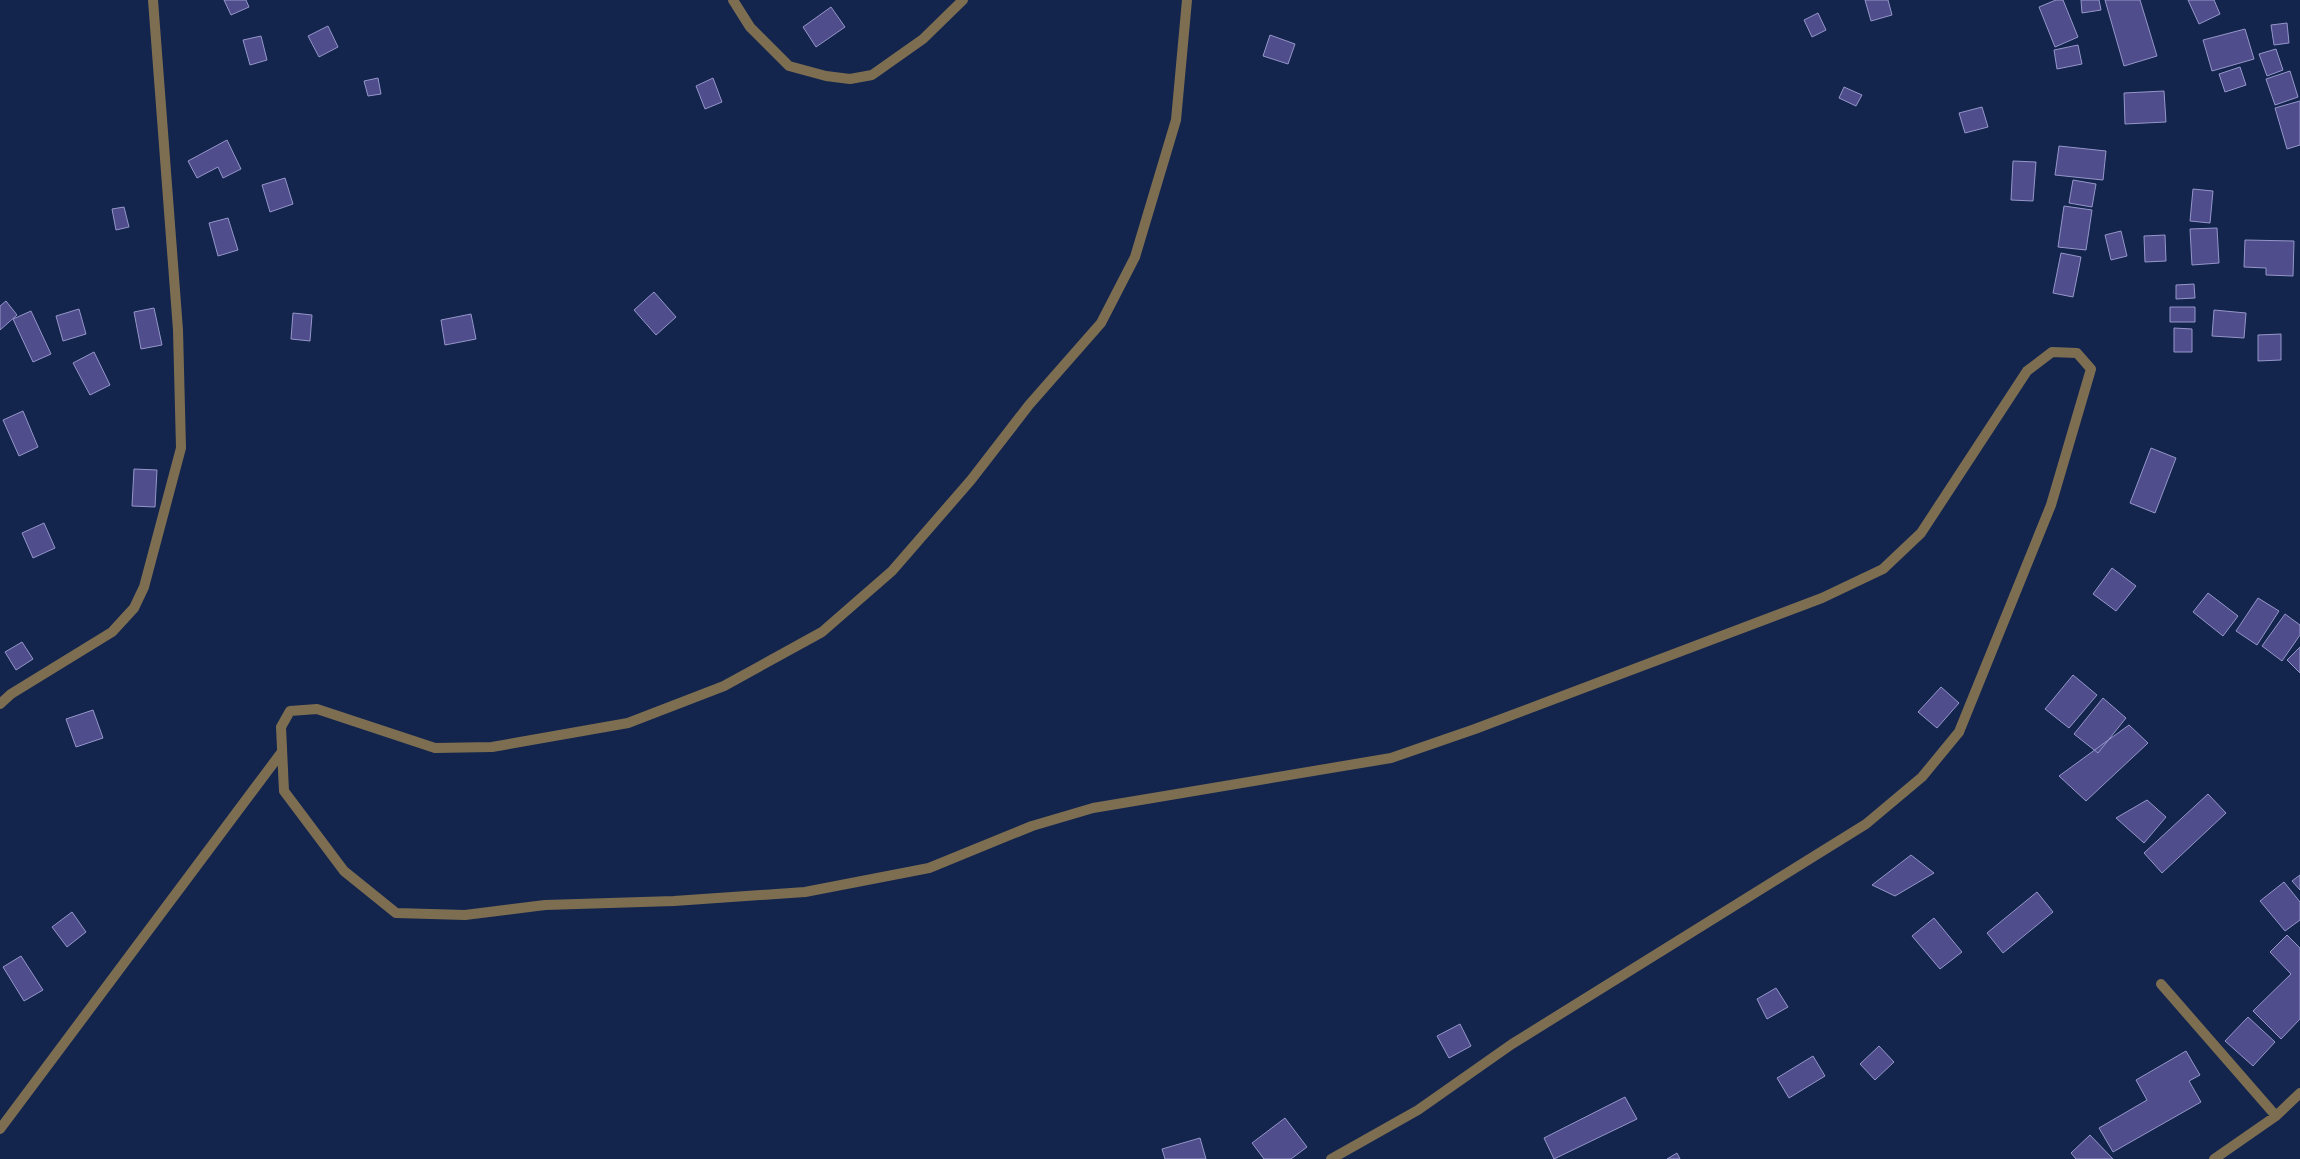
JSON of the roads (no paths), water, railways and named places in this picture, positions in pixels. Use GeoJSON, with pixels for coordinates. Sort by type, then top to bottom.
{"type":"FeatureCollection","features":[{"type":"Feature","properties":{"kind":"street"},"geometry":{"type":"LineString","coordinates":[[0,704],[12,694],[112,632],[134,608],[144,587],[181,448],[178,330],[153,0]]}},
{"type":"Feature","properties":{"kind":"street"},"geometry":{"type":"LineString","coordinates":[[733,0],[750,26],[789,66],[826,76],[850,79],[872,75],[924,39],[963,0]]}},
{"type":"Feature","properties":{"kind":"street"},"geometry":{"type":"LineString","coordinates":[[1186,0],[1176,120],[1135,257],[1101,323],[1030,406],[971,480],[892,571],[822,632],[724,686],[628,723],[492,747],[435,748],[317,708],[290,711],[281,727],[284,792],[344,871],[396,913],[465,915],[545,905],[805,892],[929,868],[1032,826],[1093,808],[1391,758],[1475,729],[1822,598],[1882,569],[1921,533],[2026,371],[2052,352],[2077,353],[2091,369],[2051,506],[1959,732],[1922,778],[1866,824],[1512,1044],[1418,1110],[1331,1159]]}},
{"type":"Feature","properties":{"kind":"street"},"geometry":{"type":"LineString","coordinates":[[0,1129],[281,753]]}},
{"type":"Feature","properties":{"kind":"street"},"geometry":{"type":"LineString","coordinates":[[2161,984],[2276,1116]]}},
{"type":"Feature","properties":{"kind":"street"},"geometry":{"type":"LineString","coordinates":[[2214,1159],[2276,1116],[2300,1093]]}}]}
